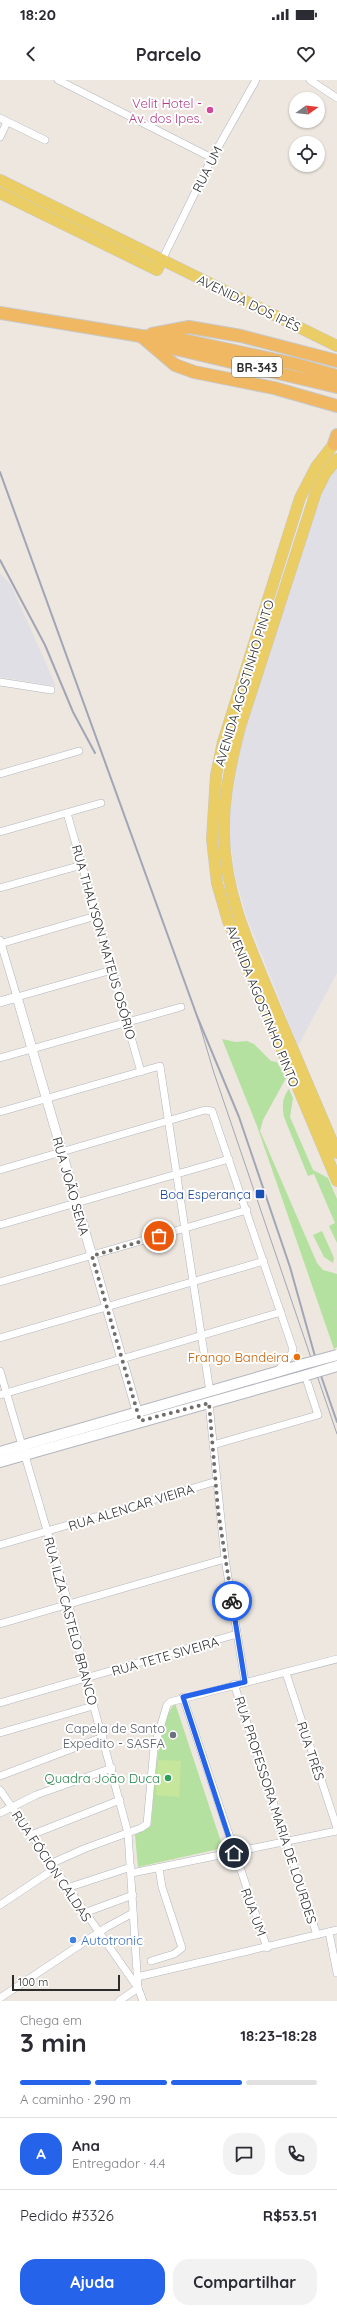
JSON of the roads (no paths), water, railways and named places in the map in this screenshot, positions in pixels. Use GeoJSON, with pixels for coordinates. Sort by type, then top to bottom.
{"type":"FeatureCollection","features":[{"type":"Feature","properties":{"kind":"highway","name":"BR-343"},"geometry":{"type":"LineString","coordinates":[[0,313],[142,336],[179,339],[295,364],[337,376]]}},
{"type":"Feature","properties":{"kind":"highway"},"geometry":{"type":"LineString","coordinates":[[142,336],[189,327],[241,336],[337,361]]}},
{"type":"Feature","properties":{"kind":"highway","name":"BR-343"},"geometry":{"type":"LineString","coordinates":[[142,336],[176,349],[337,387]]}},
{"type":"Feature","properties":{"kind":"highway"},"geometry":{"type":"LineString","coordinates":[[142,336],[175,365],[194,372],[274,388],[335,407]]}},
{"type":"Feature","properties":{"kind":"main road","name":"AVENIDA DOS IPÊS"},"geometry":{"type":"LineString","coordinates":[[0,180],[337,346]]}},
{"type":"Feature","properties":{"kind":"main road"},"geometry":{"type":"LineString","coordinates":[[0,193],[157,270],[162,260]]}},
{"type":"Feature","properties":{"kind":"main road","name":"AVENIDA AGOSTINHO PINTO"},"geometry":{"type":"LineString","coordinates":[[336,440],[316,467],[300,498],[223,742],[213,801],[212,839],[217,883],[228,921],[337,1181]]}},
{"type":"Feature","properties":{"kind":"main road","name":"AVENIDA AGOSTINHO PINTO"},"geometry":{"type":"LineString","coordinates":[[337,459],[325,474],[316,492],[240,727],[228,783],[224,834],[228,878],[243,931],[337,1153]]}},
{"type":"Feature","properties":{"kind":"main road"},"geometry":{"type":"LineString","coordinates":[[0,1462],[24,1450],[139,1417],[210,1392],[337,1355]]}},
{"type":"Feature","properties":{"kind":"main road"},"geometry":{"type":"LineString","coordinates":[[139,1417],[209,1403],[307,1378],[337,1366]]}},
{"type":"Feature","properties":{"kind":"main road"},"geometry":{"type":"LineString","coordinates":[[0,1452],[24,1450]]}},
{"type":"Feature","properties":{"kind":"street"},"geometry":{"type":"LineString","coordinates":[[58,80],[212,158]]}},
{"type":"Feature","properties":{"kind":"street","name":"RUA UM"},"geometry":{"type":"LineString","coordinates":[[162,260],[212,158],[256,80]]}},
{"type":"Feature","properties":{"kind":"street"},"geometry":{"type":"LineString","coordinates":[[310,80],[337,98]]}},
{"type":"Feature","properties":{"kind":"street"},"geometry":{"type":"LineString","coordinates":[[0,118],[45,140]]}},
{"type":"Feature","properties":{"kind":"street"},"geometry":{"type":"LineString","coordinates":[[0,137],[7,122]]}},
{"type":"Feature","properties":{"kind":"street"},"geometry":{"type":"LineString","coordinates":[[0,682],[51,690]]}},
{"type":"Feature","properties":{"kind":"street"},"geometry":{"type":"LineString","coordinates":[[0,774],[79,751]]}},
{"type":"Feature","properties":{"kind":"street"},"geometry":{"type":"LineString","coordinates":[[0,832],[102,803]]}},
{"type":"Feature","properties":{"kind":"street","name":"RUA THALYSON MATEUS OSÓRIO"},"geometry":{"type":"LineString","coordinates":[[67,813],[141,1072]]}},
{"type":"Feature","properties":{"kind":"street"},"geometry":{"type":"LineString","coordinates":[[0,888],[82,865]]}},
{"type":"Feature","properties":{"kind":"street"},"geometry":{"type":"LineString","coordinates":[[17,997],[0,943],[96,916]]}},
{"type":"Feature","properties":{"kind":"street"},"geometry":{"type":"LineString","coordinates":[[0,1002],[112,970]]}},
{"type":"Feature","properties":{"kind":"street","name":"RUA JOÃO SENA"},"geometry":{"type":"LineString","coordinates":[[17,997],[106,1308],[139,1417]]}},
{"type":"Feature","properties":{"kind":"street"},"geometry":{"type":"LineString","coordinates":[[0,1058],[180,1007]]}},
{"type":"Feature","properties":{"kind":"street"},"geometry":{"type":"LineString","coordinates":[[0,1112],[160,1066],[195,1282],[201,1337],[210,1392]]}},
{"type":"Feature","properties":{"kind":"street"},"geometry":{"type":"LineString","coordinates":[[0,1170],[205,1110],[212,1111],[247,1210],[293,1349],[292,1355],[281,1364],[277,1372]]}},
{"type":"Feature","properties":{"kind":"street"},"geometry":{"type":"LineString","coordinates":[[0,1225],[229,1159]]}},
{"type":"Feature","properties":{"kind":"street"},"geometry":{"type":"LineString","coordinates":[[0,1282],[247,1210]]}},
{"type":"Feature","properties":{"kind":"street"},"geometry":{"type":"LineString","coordinates":[[0,1338],[264,1261]]}},
{"type":"Feature","properties":{"kind":"street"},"geometry":{"type":"LineString","coordinates":[[3,1394],[201,1337],[281,1312]]}},
{"type":"Feature","properties":{"kind":"street","name":"RUA ILZA CASTELO BRANCO"},"geometry":{"type":"LineString","coordinates":[[0,1371],[3,1394],[24,1450],[69,1605],[93,1706],[112,1768],[128,1833],[138,1988]]}},
{"type":"Feature","properties":{"kind":"street"},"geometry":{"type":"LineString","coordinates":[[213,1445],[318,1415],[307,1378]]}},
{"type":"Feature","properties":{"kind":"street"},"geometry":{"type":"LineString","coordinates":[[209,1403],[225,1559],[245,1682]]}},
{"type":"Feature","properties":{"kind":"street","name":"RUA ALENCAR VIEIRA"},"geometry":{"type":"LineString","coordinates":[[0,1545],[217,1481]]}},
{"type":"Feature","properties":{"kind":"street"},"geometry":{"type":"LineString","coordinates":[[0,1624],[225,1559]]}},
{"type":"Feature","properties":{"kind":"street","name":"RUA TETE SIVEIRA"},"geometry":{"type":"LineString","coordinates":[[0,1704],[237,1634]]}},
{"type":"Feature","properties":{"kind":"street"},"geometry":{"type":"LineString","coordinates":[[0,1905],[52,1866],[86,1848],[128,1833],[147,1824],[154,1748],[167,1705],[183,1697],[286,1673],[337,1659]]}},
{"type":"Feature","properties":{"kind":"street","name":"RUA TRÊS"},"geometry":{"type":"LineString","coordinates":[[286,1673],[337,1828]]}},
{"type":"Feature","properties":{"kind":"street","name":"RUA PROFESSORA MARIA DE LOURDES"},"geometry":{"type":"LineString","coordinates":[[234,1684],[317,1935]]}},
{"type":"Feature","properties":{"kind":"street","name":"RUA UM"},"geometry":{"type":"LineString","coordinates":[[183,1697],[267,1948]]}},
{"type":"Feature","properties":{"kind":"street"},"geometry":{"type":"LineString","coordinates":[[0,1733],[93,1706]]}},
{"type":"Feature","properties":{"kind":"street"},"geometry":{"type":"LineString","coordinates":[[0,1776],[103,1737]]}},
{"type":"Feature","properties":{"kind":"street"},"geometry":{"type":"LineString","coordinates":[[0,1813],[11,1806],[36,1795],[112,1768]]}},
{"type":"Feature","properties":{"kind":"street","name":"RUA FÓCION CALDAS"},"geometry":{"type":"LineString","coordinates":[[0,1790],[84,1913],[138,1988],[143,2001]]}},
{"type":"Feature","properties":{"kind":"street"},"geometry":{"type":"LineString","coordinates":[[31,1836],[120,1800]]}},
{"type":"Feature","properties":{"kind":"street"},"geometry":{"type":"LineString","coordinates":[[67,1888],[131,1870],[159,1868],[337,1832]]}},
{"type":"Feature","properties":{"kind":"street"},"geometry":{"type":"LineString","coordinates":[[151,1961],[174,1954],[182,1948],[162,1887],[159,1868]]}},
{"type":"Feature","properties":{"kind":"street"},"geometry":{"type":"LineString","coordinates":[[84,1913],[133,1895]]}},
{"type":"Feature","properties":{"kind":"street"},"geometry":{"type":"LineString","coordinates":[[0,1998],[98,1933],[133,1913]]}},
{"type":"Feature","properties":{"kind":"street"},"geometry":{"type":"LineString","coordinates":[[137,1976],[267,1948],[333,1931],[337,1973]]}},
{"type":"Feature","properties":{"kind":"street"},"geometry":{"type":"LineString","coordinates":[[119,2001],[138,1988]]}},
{"type":"Feature","properties":{"kind":"tram line"},"geometry":{"type":"LineString","coordinates":[[197,1016],[214,1073],[337,1434]]}},
{"type":"Feature","properties":{"kind":"railway"},"geometry":{"type":"LineString","coordinates":[[0,472],[197,1016],[239,1117],[290,1267],[318,1367],[337,1422]]}},
{"type":"Feature","properties":{"kind":"railway"},"geometry":{"type":"LineString","coordinates":[[0,560],[45,645],[73,712],[95,753]]}},
{"type":"Feature","properties":{"kind":"place","name":"Velit Hotel - Av. dos Ipes."},"geometry":{"type":"Point","coordinates":[210,110]}},
{"type":"Feature","properties":{"kind":"place","name":"Boa Esperança"},"geometry":{"type":"Point","coordinates":[260,1194]}},
{"type":"Feature","properties":{"kind":"place","name":"Frango Bandeira"},"geometry":{"type":"Point","coordinates":[297,1357]}},
{"type":"Feature","properties":{"kind":"place","name":"Capela de Santo Expedito - SASFA"},"geometry":{"type":"Point","coordinates":[173,1735]}},
{"type":"Feature","properties":{"kind":"place","name":"Quadra João Duca"},"geometry":{"type":"Point","coordinates":[168,1778]}},
{"type":"Feature","properties":{"kind":"place","name":"Autotronic"},"geometry":{"type":"Point","coordinates":[73,1940]}}]}
